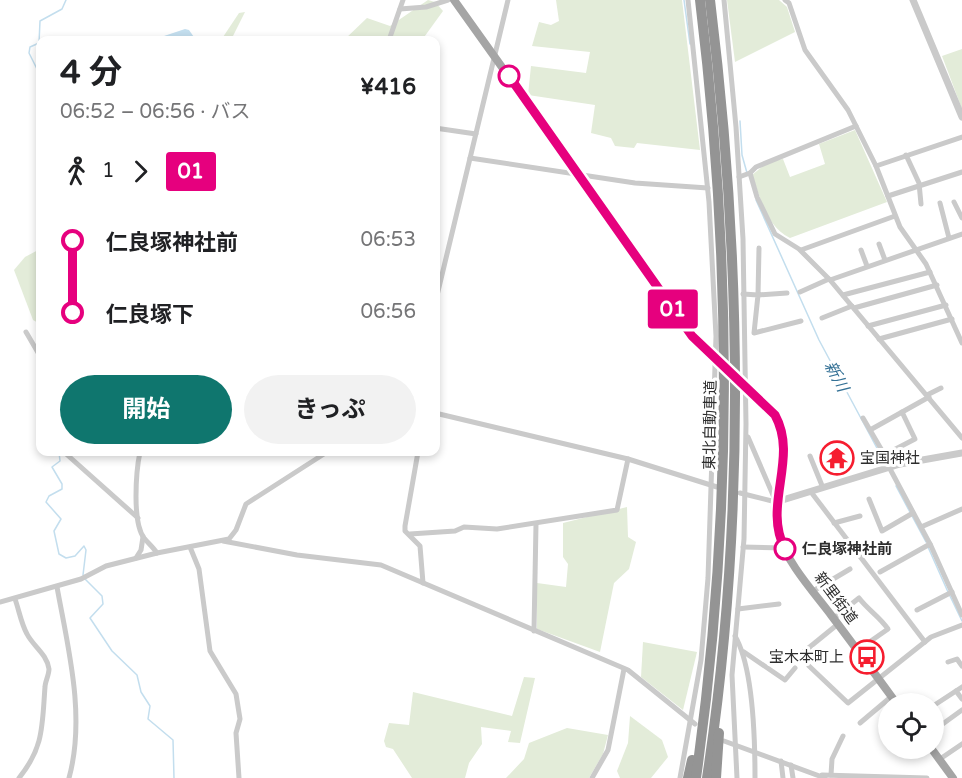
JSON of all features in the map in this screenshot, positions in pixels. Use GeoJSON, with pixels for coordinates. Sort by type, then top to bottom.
{"type":"FeatureCollection","features":[{"type":"Feature","properties":{"kind":"highway","name":"東北自動車道"},"geometry":{"type":"LineString","coordinates":[[696,778],[707,696],[721,534],[725,351],[717,160],[700,0]]}},
{"type":"Feature","properties":{"kind":"highway","name":"東北自動車道"},"geometry":{"type":"LineString","coordinates":[[707,778],[723,649],[733,504],[735,316],[727,160],[710,0]]}},
{"type":"Feature","properties":{"kind":"highway"},"geometry":{"type":"LineString","coordinates":[[716,778],[723,649]]}},
{"type":"Feature","properties":{"kind":"highway"},"geometry":{"type":"LineString","coordinates":[[688,778],[707,696]]}},
{"type":"Feature","properties":{"kind":"main road"},"geometry":{"type":"LineString","coordinates":[[454,0],[578,174]]}},
{"type":"Feature","properties":{"kind":"main road","name":"新里街道"},"geometry":{"type":"LineString","coordinates":[[578,174],[699,343],[775,415],[782,434],[783,459],[776,502],[776,525],[785,548],[813,591],[890,693]]}},
{"type":"Feature","properties":{"kind":"main road"},"geometry":{"type":"LineString","coordinates":[[940,759],[953,778]]}},
{"type":"Feature","properties":{"kind":"street"},"geometry":{"type":"LineString","coordinates":[[390,36],[403,0]]}},
{"type":"Feature","properties":{"kind":"street"},"geometry":{"type":"LineString","coordinates":[[400,9],[426,8],[448,0]]}},
{"type":"Feature","properties":{"kind":"street"},"geometry":{"type":"LineString","coordinates":[[440,284],[508,0]]}},
{"type":"Feature","properties":{"kind":"street"},"geometry":{"type":"LineString","coordinates":[[680,778],[701,660],[708,578],[714,486],[716,336],[705,130],[688,0]]}},
{"type":"Feature","properties":{"kind":"street"},"geometry":{"type":"LineString","coordinates":[[723,0],[733,127],[744,175],[743,294],[746,433],[743,547],[732,675],[737,778]]}},
{"type":"Feature","properties":{"kind":"street"},"geometry":{"type":"LineString","coordinates":[[785,0],[789,3],[805,51],[848,110],[876,166],[900,227],[937,285],[962,343]]}},
{"type":"Feature","properties":{"kind":"street"},"geometry":{"type":"LineString","coordinates":[[913,0],[962,117]]}},
{"type":"Feature","properties":{"kind":"street"},"geometry":{"type":"LineString","coordinates":[[744,175],[756,167],[856,126]]}},
{"type":"Feature","properties":{"kind":"street"},"geometry":{"type":"LineString","coordinates":[[440,129],[476,134]]}},
{"type":"Feature","properties":{"kind":"street"},"geometry":{"type":"LineString","coordinates":[[876,166],[962,136]]}},
{"type":"Feature","properties":{"kind":"street"},"geometry":{"type":"LineString","coordinates":[[906,154],[919,185],[921,204]]}},
{"type":"Feature","properties":{"kind":"street"},"geometry":{"type":"LineString","coordinates":[[471,158],[635,183],[708,188]]}},
{"type":"Feature","properties":{"kind":"street"},"geometry":{"type":"LineString","coordinates":[[888,196],[962,171]]}},
{"type":"Feature","properties":{"kind":"street"},"geometry":{"type":"LineString","coordinates":[[744,175],[775,234],[801,250],[830,279],[962,438]]}},
{"type":"Feature","properties":{"kind":"street"},"geometry":{"type":"LineString","coordinates":[[954,202],[962,218]]}},
{"type":"Feature","properties":{"kind":"street"},"geometry":{"type":"LineString","coordinates":[[940,203],[949,238]]}},
{"type":"Feature","properties":{"kind":"street"},"geometry":{"type":"LineString","coordinates":[[801,250],[896,216]]}},
{"type":"Feature","properties":{"kind":"street"},"geometry":{"type":"LineString","coordinates":[[800,292],[830,279],[962,234]]}},
{"type":"Feature","properties":{"kind":"street"},"geometry":{"type":"LineString","coordinates":[[879,244],[885,260]]}},
{"type":"Feature","properties":{"kind":"street"},"geometry":{"type":"LineString","coordinates":[[759,248],[754,333],[801,321]]}},
{"type":"Feature","properties":{"kind":"street"},"geometry":{"type":"LineString","coordinates":[[861,250],[867,266]]}},
{"type":"Feature","properties":{"kind":"street"},"geometry":{"type":"LineString","coordinates":[[440,268],[444,268]]}},
{"type":"Feature","properties":{"kind":"street"},"geometry":{"type":"LineString","coordinates":[[843,295],[930,272]]}},
{"type":"Feature","properties":{"kind":"street"},"geometry":{"type":"LineString","coordinates":[[822,318],[853,307],[937,285]]}},
{"type":"Feature","properties":{"kind":"street"},"geometry":{"type":"LineString","coordinates":[[743,294],[787,293]]}},
{"type":"Feature","properties":{"kind":"street"},"geometry":{"type":"LineString","coordinates":[[868,326],[946,305]]}},
{"type":"Feature","properties":{"kind":"street"},"geometry":{"type":"LineString","coordinates":[[879,339],[952,319]]}},
{"type":"Feature","properties":{"kind":"street"},"geometry":{"type":"LineString","coordinates":[[26,332],[36,349]]}},
{"type":"Feature","properties":{"kind":"street"},"geometry":{"type":"LineString","coordinates":[[870,430],[941,388]]}},
{"type":"Feature","properties":{"kind":"street"},"geometry":{"type":"LineString","coordinates":[[884,455],[915,439],[902,412]]}},
{"type":"Feature","properties":{"kind":"street"},"geometry":{"type":"LineString","coordinates":[[440,413],[628,459],[714,486]]}},
{"type":"Feature","properties":{"kind":"street"},"geometry":{"type":"LineString","coordinates":[[863,417],[930,544],[962,615]]}},
{"type":"Feature","properties":{"kind":"street"},"geometry":{"type":"LineString","coordinates":[[746,433],[776,502]]}},
{"type":"Feature","properties":{"kind":"street"},"geometry":{"type":"LineString","coordinates":[[743,494],[776,502],[890,466],[962,453]]}},
{"type":"Feature","properties":{"kind":"street"},"geometry":{"type":"LineString","coordinates":[[68,456],[138,518]]}},
{"type":"Feature","properties":{"kind":"street"},"geometry":{"type":"LineString","coordinates":[[135,560],[141,550],[143,537],[138,518],[136,490],[140,456]]}},
{"type":"Feature","properties":{"kind":"street"},"geometry":{"type":"LineString","coordinates":[[0,602],[84,578],[106,566],[157,553],[223,541],[232,537],[246,504],[321,456]]}},
{"type":"Feature","properties":{"kind":"street"},"geometry":{"type":"LineString","coordinates":[[417,456],[405,531],[420,546],[423,583]]}},
{"type":"Feature","properties":{"kind":"street"},"geometry":{"type":"LineString","coordinates":[[810,456],[823,488]]}},
{"type":"Feature","properties":{"kind":"street"},"geometry":{"type":"LineString","coordinates":[[410,534],[455,531],[464,527],[497,529],[617,510],[628,459]]}},
{"type":"Feature","properties":{"kind":"street"},"geometry":{"type":"LineString","coordinates":[[811,492],[925,642]]}},
{"type":"Feature","properties":{"kind":"street"},"geometry":{"type":"LineString","coordinates":[[869,499],[882,531],[913,513]]}},
{"type":"Feature","properties":{"kind":"street"},"geometry":{"type":"LineString","coordinates":[[921,527],[962,509]]}},
{"type":"Feature","properties":{"kind":"street"},"geometry":{"type":"LineString","coordinates":[[834,523],[860,516]]}},
{"type":"Feature","properties":{"kind":"street"},"geometry":{"type":"LineString","coordinates":[[534,631],[536,524]]}},
{"type":"Feature","properties":{"kind":"street"},"geometry":{"type":"LineString","coordinates":[[143,537],[157,553]]}},
{"type":"Feature","properties":{"kind":"street"},"geometry":{"type":"LineString","coordinates":[[223,541],[297,555],[368,562],[423,583],[624,669],[695,724]]}},
{"type":"Feature","properties":{"kind":"street"},"geometry":{"type":"LineString","coordinates":[[880,572],[930,544]]}},
{"type":"Feature","properties":{"kind":"street"},"geometry":{"type":"LineString","coordinates":[[190,547],[199,569],[210,651],[236,694],[240,719],[236,733],[239,778]]}},
{"type":"Feature","properties":{"kind":"street"},"geometry":{"type":"LineString","coordinates":[[743,547],[785,548]]}},
{"type":"Feature","properties":{"kind":"street"},"geometry":{"type":"LineString","coordinates":[[817,550],[857,555]]}},
{"type":"Feature","properties":{"kind":"street"},"geometry":{"type":"LineString","coordinates":[[813,591],[850,569]]}},
{"type":"Feature","properties":{"kind":"street"},"geometry":{"type":"LineString","coordinates":[[57,587],[75,699],[73,762],[69,778]]}},
{"type":"Feature","properties":{"kind":"street"},"geometry":{"type":"LineString","coordinates":[[917,610],[952,592]]}},
{"type":"Feature","properties":{"kind":"street"},"geometry":{"type":"LineString","coordinates":[[15,598],[27,635],[42,651],[49,670],[45,690],[44,727],[36,746],[34,760],[19,778]]}},
{"type":"Feature","properties":{"kind":"street"},"geometry":{"type":"LineString","coordinates":[[795,659],[859,598],[869,611],[877,614],[888,629],[858,650]]}},
{"type":"Feature","properties":{"kind":"street"},"geometry":{"type":"LineString","coordinates":[[738,609],[779,604]]}},
{"type":"Feature","properties":{"kind":"street"},"geometry":{"type":"LineString","coordinates":[[809,666],[849,702],[925,642],[962,625]]}},
{"type":"Feature","properties":{"kind":"street"},"geometry":{"type":"LineString","coordinates":[[735,636],[744,652],[756,778]]}},
{"type":"Feature","properties":{"kind":"street"},"geometry":{"type":"LineString","coordinates":[[744,652],[784,680],[795,668]]}},
{"type":"Feature","properties":{"kind":"street"},"geometry":{"type":"LineString","coordinates":[[948,662],[957,659],[962,666]]}},
{"type":"Feature","properties":{"kind":"street"},"geometry":{"type":"LineString","coordinates":[[592,778],[608,750],[624,669]]}},
{"type":"Feature","properties":{"kind":"street"},"geometry":{"type":"LineString","coordinates":[[944,699],[962,687]]}},
{"type":"Feature","properties":{"kind":"street"},"geometry":{"type":"LineString","coordinates":[[956,691],[962,699]]}},
{"type":"Feature","properties":{"kind":"street"},"geometry":{"type":"LineString","coordinates":[[944,723],[962,710]]}},
{"type":"Feature","properties":{"kind":"street"},"geometry":{"type":"LineString","coordinates":[[860,723],[878,711]]}},
{"type":"Feature","properties":{"kind":"street"},"geometry":{"type":"LineString","coordinates":[[826,776],[843,736]]}},
{"type":"Feature","properties":{"kind":"street"},"geometry":{"type":"LineString","coordinates":[[724,741],[826,776],[927,778]]}},
{"type":"Feature","properties":{"kind":"street"},"geometry":{"type":"LineString","coordinates":[[944,756],[962,744]]}},
{"type":"Feature","properties":{"kind":"street"},"geometry":{"type":"LineString","coordinates":[[781,761],[783,778]]}},
{"type":"Feature","properties":{"kind":"street"},"geometry":{"type":"LineString","coordinates":[[791,765],[793,778]]}},
{"type":"Feature","properties":{"kind":"green space"},"geometry":{"type":"Polygon","coordinates":[[[428,0],[435,2],[443,11],[425,36],[348,36],[367,18],[390,26],[428,0]]]}},
{"type":"Feature","properties":{"kind":"green space"},"geometry":{"type":"Polygon","coordinates":[[[556,0],[682,0],[700,150],[637,143],[634,148],[615,146],[611,138],[591,133],[595,105],[528,95],[531,66],[586,73],[590,52],[532,46],[539,22],[551,25],[559,21],[556,0]]]}},
{"type":"Feature","properties":{"kind":"green space"},"geometry":{"type":"Polygon","coordinates":[[[727,0],[779,0],[787,7],[795,32],[735,62],[727,0]]]}},
{"type":"Feature","properties":{"kind":"green space"},"geometry":{"type":"Polygon","coordinates":[[[245,12],[233,36],[224,36],[239,13],[245,12]]]}},
{"type":"Feature","properties":{"kind":"green space"},"geometry":{"type":"Polygon","coordinates":[[[962,49],[962,109],[942,56],[962,49]]]}},
{"type":"Feature","properties":{"kind":"green space"},"geometry":{"type":"Polygon","coordinates":[[[855,130],[887,202],[790,238],[782,233],[765,211],[752,175],[768,162],[783,159],[790,177],[825,164],[819,144],[855,130]]]}},
{"type":"Feature","properties":{"kind":"green space"},"geometry":{"type":"Polygon","coordinates":[[[36,251],[36,322],[33,320],[14,270],[25,257],[36,251]]]}},
{"type":"Feature","properties":{"kind":"green space"},"geometry":{"type":"Polygon","coordinates":[[[627,507],[628,537],[636,542],[629,569],[614,583],[600,652],[537,629],[537,583],[566,587],[568,564],[563,557],[563,523],[627,507]]]}},
{"type":"Feature","properties":{"kind":"green space"},"geometry":{"type":"Polygon","coordinates":[[[643,642],[697,652],[683,710],[641,677],[643,642]]]}},
{"type":"Feature","properties":{"kind":"green space"},"geometry":{"type":"Polygon","coordinates":[[[524,677],[535,678],[520,743],[508,742],[511,731],[481,727],[482,744],[469,763],[465,778],[412,778],[393,749],[386,747],[384,741],[389,723],[409,725],[413,692],[512,716],[524,677]]]}},
{"type":"Feature","properties":{"kind":"green space"},"geometry":{"type":"Polygon","coordinates":[[[630,716],[662,740],[668,757],[651,778],[620,778],[617,771],[628,743],[630,716]]]}},
{"type":"Feature","properties":{"kind":"green space"},"geometry":{"type":"Polygon","coordinates":[[[567,728],[608,735],[603,754],[589,778],[506,778],[524,759],[529,743],[567,728]]]}},
{"type":"Feature","properties":{"kind":"water"},"geometry":{"type":"Polygon","coordinates":[[[185,29],[189,30],[193,36],[164,36],[185,29]]]}},
{"type":"Feature","properties":{"kind":"waterway"},"geometry":{"type":"LineString","coordinates":[[39,36],[40,21],[62,9],[66,0]]}},
{"type":"Feature","properties":{"kind":"waterway","name":"新川"},"geometry":{"type":"LineString","coordinates":[[684,0],[690,44]]}},
{"type":"Feature","properties":{"kind":"waterway"},"geometry":{"type":"LineString","coordinates":[[36,44],[30,47],[29,53],[36,67]]}},
{"type":"Feature","properties":{"kind":"waterway","name":"新川"},"geometry":{"type":"LineString","coordinates":[[740,121],[742,155],[747,173]]}},
{"type":"Feature","properties":{"kind":"waterway","name":"新川"},"geometry":{"type":"LineString","coordinates":[[756,200],[819,340],[886,465]]}},
{"type":"Feature","properties":{"kind":"waterway"},"geometry":{"type":"LineString","coordinates":[[59,456],[60,461],[52,467],[62,484],[62,489],[49,496],[46,502],[61,519],[54,531],[59,554],[66,558],[75,556],[84,546],[86,550],[83,575]]}},
{"type":"Feature","properties":{"kind":"waterway","name":"新川"},"geometry":{"type":"LineString","coordinates":[[896,486],[926,542]]}},
{"type":"Feature","properties":{"kind":"waterway","name":"新川"},"geometry":{"type":"LineString","coordinates":[[928,547],[948,592]]}},
{"type":"Feature","properties":{"kind":"waterway"},"geometry":{"type":"LineString","coordinates":[[85,579],[102,596],[103,604],[90,618],[112,651],[137,675],[141,692],[150,706],[148,719],[173,740],[174,778]]}},
{"type":"Feature","properties":{"kind":"waterway","name":"新川"},"geometry":{"type":"LineString","coordinates":[[950,596],[962,621]]}},
{"type":"Feature","properties":{"kind":"bus line","name":"01"},"geometry":{"type":"LineString","coordinates":[[509,76],[692,336],[775,415],[781,428],[784,450],[775,518],[785,549]]}},
{"type":"Feature","properties":{"kind":"place","name":"宝国神社"},"geometry":{"type":"Point","coordinates":[837,458]}},
{"type":"Feature","properties":{"kind":"place","name":"仁良塚神社前"},"geometry":{"type":"Point","coordinates":[785,549]}},
{"type":"Feature","properties":{"kind":"place","name":"宝木本町上"},"geometry":{"type":"Point","coordinates":[867,657]}}]}
